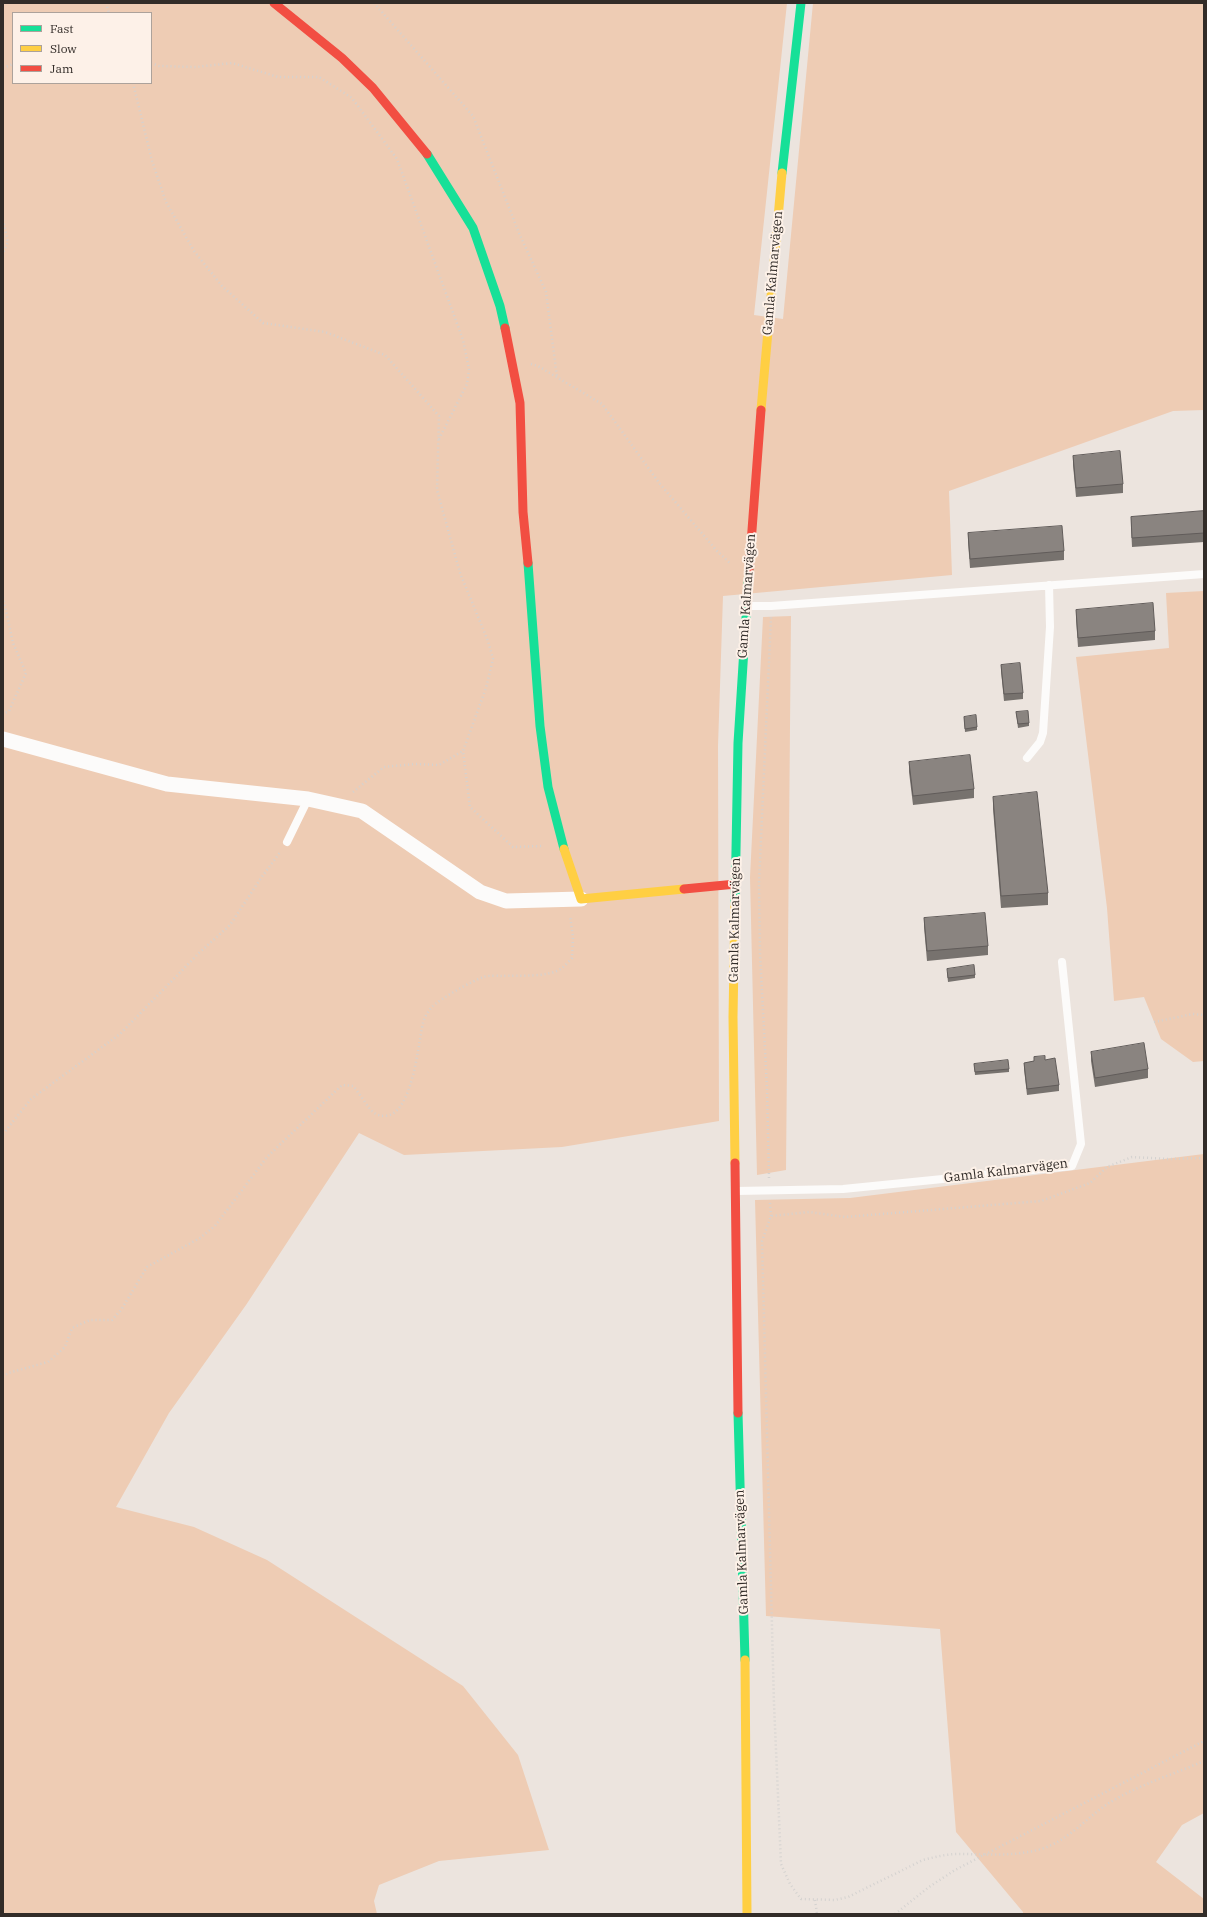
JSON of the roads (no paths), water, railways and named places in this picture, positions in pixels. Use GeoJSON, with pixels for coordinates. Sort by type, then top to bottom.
{"type":"FeatureCollection","features":[{"type":"Feature","properties":{"kind":"street"},"geometry":{"type":"LineString","coordinates":[[274,3],[348,63],[373,88],[425,151],[474,228],[500,306],[520,403],[523,512],[533,612],[540,726],[548,787],[575,899]]}},
{"type":"Feature","properties":{"kind":"street","name":"Gamla Kalmarvägen"},"geometry":{"type":"LineString","coordinates":[[747,1914],[746,1698],[739,1458],[733,1017],[738,743],[748,571],[780,186],[801,3]]}},
{"type":"Feature","properties":{"kind":"street"},"geometry":{"type":"LineString","coordinates":[[3,739],[167,784],[308,799],[362,811],[480,892],[506,901],[575,899],[736,884]]}},
{"type":"Feature","properties":{"kind":"lane"},"geometry":{"type":"LineString","coordinates":[[746,606],[771,606],[1204,574]]}},
{"type":"Feature","properties":{"kind":"lane"},"geometry":{"type":"LineString","coordinates":[[1027,758],[1040,742],[1043,733],[1049,633],[1049,585]]}},
{"type":"Feature","properties":{"kind":"lane"},"geometry":{"type":"LineString","coordinates":[[287,842],[308,799]]}},
{"type":"Feature","properties":{"kind":"lane","name":"Gamla Kalmarvägen"},"geometry":{"type":"LineString","coordinates":[[735,1191],[843,1189],[1072,1166],[1081,1144],[1062,962]]}}]}
